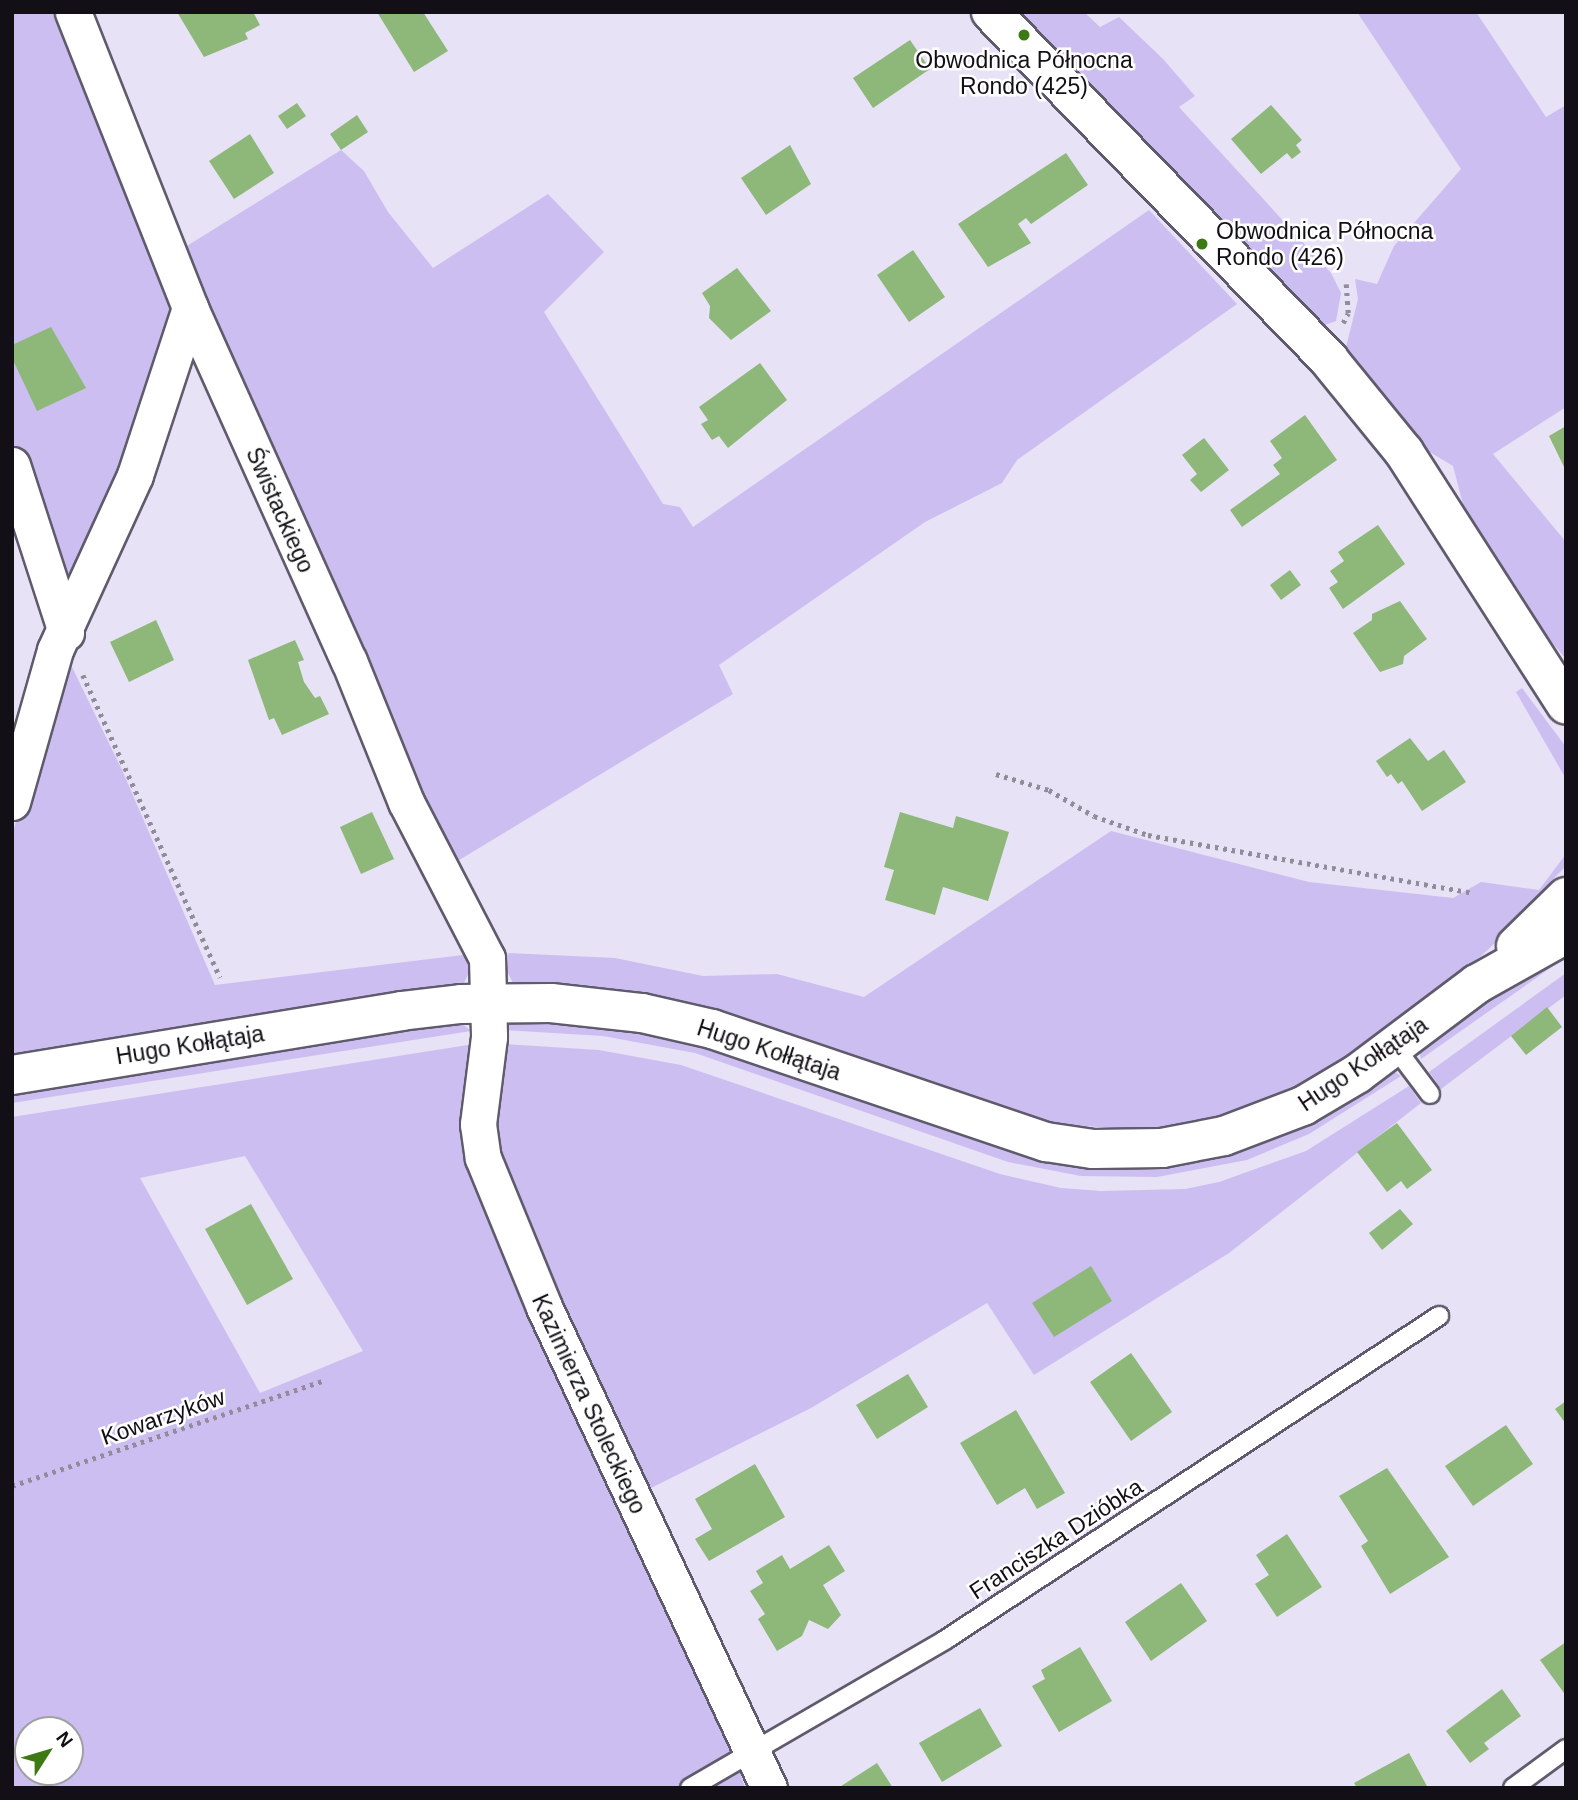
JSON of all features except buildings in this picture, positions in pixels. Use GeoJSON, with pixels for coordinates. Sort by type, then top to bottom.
{"type":"FeatureCollection","features":[{"type":"Feature","properties":{"kind":"street","name":"Świstackiego"},"geometry":{"type":"LineString","coordinates":[[73,12],[190,308],[349,661],[406,802],[487,958],[487,1003]]}},
{"type":"Feature","properties":{"kind":"street"},"geometry":{"type":"LineString","coordinates":[[991,12],[1329,360],[1404,452],[1554,674],[1566,704]]}},
{"type":"Feature","properties":{"kind":"street"},"geometry":{"type":"LineString","coordinates":[[12,802],[30,728],[55,650],[66,632],[135,475],[190,308]]}},
{"type":"Feature","properties":{"kind":"street"},"geometry":{"type":"LineString","coordinates":[[12,466],[66,632]]}},
{"type":"Feature","properties":{"kind":"street","name":"Hugo Kołłątaja"},"geometry":{"type":"LineString","coordinates":[[1477,985],[1566,897]]}},
{"type":"Feature","properties":{"kind":"street","name":"Hugo Kołłątaja"},"geometry":{"type":"LineString","coordinates":[[12,1075],[401,1011],[487,1003],[613,1009],[712,1029],[994,1128],[1093,1149],[1180,1146],[1266,1122],[1330,1091],[1477,985],[1566,934]]}},
{"type":"Feature","properties":{"kind":"street","name":"Kazimierza Stoleckiego"},"geometry":{"type":"LineString","coordinates":[[487,1003],[488,1058],[478,1124],[483,1158],[544,1307],[614,1449],[751,1756],[769,1788]]}},
{"type":"Feature","properties":{"kind":"lane"},"geometry":{"type":"LineString","coordinates":[[1394,1046],[1430,1094]]}},
{"type":"Feature","properties":{"kind":"lane","name":"Franciszka Dzióbka"},"geometry":{"type":"LineString","coordinates":[[690,1788],[751,1756],[945,1640],[1439,1316]]}},
{"type":"Feature","properties":{"kind":"lane"},"geometry":{"type":"LineString","coordinates":[[1513,1788],[1566,1749]]}},
{"type":"Feature","properties":{"kind":"path"},"geometry":{"type":"LineString","coordinates":[[66,632],[220,976]]}},
{"type":"Feature","properties":{"kind":"path"},"geometry":{"type":"LineString","coordinates":[[996,774],[1048,790],[1094,816],[1148,835],[1473,893]]}},
{"type":"Feature","properties":{"kind":"path","name":"Kowarzyków"},"geometry":{"type":"LineString","coordinates":[[12,1486],[326,1380]]}},
{"type":"Feature","properties":{"kind":"shaded area"},"geometry":{"type":"Polygon","coordinates":[[[12,12],[64,12],[178,324],[67,610],[12,443],[12,12]]]}},
{"type":"Feature","properties":{"kind":"shaded area"},"geometry":{"type":"Polygon","coordinates":[[[1017,12],[1084,12],[1100,27],[1119,17],[1163,59],[1195,96],[1179,107],[1331,273],[1341,293],[1336,321],[1322,326],[1017,12]]]}},
{"type":"Feature","properties":{"kind":"shaded area"},"geometry":{"type":"Polygon","coordinates":[[[1357,12],[1476,12],[1546,117],[1566,105],[1566,407],[1493,454],[1566,542],[1566,659],[1533,620],[1465,512],[1453,466],[1423,448],[1345,351],[1358,299],[1355,279],[1377,284],[1394,246],[1461,169],[1357,12]]]}},
{"type":"Feature","properties":{"kind":"shaded area"},"geometry":{"type":"Polygon","coordinates":[[[341,150],[364,171],[388,212],[433,268],[548,194],[604,252],[544,312],[663,504],[680,507],[693,527],[1149,210],[1237,304],[1017,460],[1002,483],[925,522],[719,665],[733,694],[451,865],[182,249],[341,150]]]}},
{"type":"Feature","properties":{"kind":"shaded area"},"geometry":{"type":"Polygon","coordinates":[[[65,661],[71,665],[122,770],[215,985],[471,954],[472,966],[464,983],[12,1056],[12,838],[38,726],[65,661]]]}},
{"type":"Feature","properties":{"kind":"shaded area"},"geometry":{"type":"Polygon","coordinates":[[[1522,688],[1566,747],[1566,779],[1516,692],[1522,688]]]}},
{"type":"Feature","properties":{"kind":"shaded area"},"geometry":{"type":"Polygon","coordinates":[[[1111,831],[1309,882],[1453,898],[1481,882],[1539,890],[1566,854],[1566,866],[1551,881],[1556,886],[1481,956],[1322,1075],[1218,1119],[1151,1130],[1050,1124],[720,1013],[586,987],[513,983],[502,961],[509,953],[615,958],[703,976],[777,974],[864,997],[1111,831]]]}},
{"type":"Feature","properties":{"kind":"shaded area"},"geometry":{"type":"Polygon","coordinates":[[[1566,947],[1566,957],[1421,1059],[1419,1051],[1498,990],[1566,947]]]}},
{"type":"Feature","properties":{"kind":"shaded area"},"geometry":{"type":"Polygon","coordinates":[[[1566,973],[1566,995],[1441,1089],[1429,1072],[1566,973]]]}},
{"type":"Feature","properties":{"kind":"shaded area"},"geometry":{"type":"Polygon","coordinates":[[[507,1021],[553,1021],[648,1033],[709,1047],[1011,1152],[1081,1166],[1154,1167],[1243,1150],[1334,1110],[1392,1070],[1401,1076],[1309,1134],[1247,1160],[1157,1177],[1081,1176],[1008,1162],[695,1053],[603,1036],[503,1030],[507,1021]]]}},
{"type":"Feature","properties":{"kind":"shaded area"},"geometry":{"type":"Polygon","coordinates":[[[461,1023],[471,1031],[12,1103],[12,1093],[461,1023]]]}},
{"type":"Feature","properties":{"kind":"shaded area"},"geometry":{"type":"Polygon","coordinates":[[[474,1044],[469,1122],[722,1713],[745,1788],[12,1788],[12,1117],[474,1044]],[[245,1156],[140,1178],[260,1393],[363,1351],[245,1156]]]}},
{"type":"Feature","properties":{"kind":"shaded area"},"geometry":{"type":"Polygon","coordinates":[[[502,1044],[599,1050],[681,1065],[1000,1174],[1061,1188],[1101,1191],[1185,1189],[1219,1182],[1306,1151],[1409,1086],[1421,1103],[1229,1253],[1034,1375],[987,1303],[811,1408],[639,1494],[489,1157],[502,1044]]]}},
{"type":"Feature","properties":{"kind":"place","name":"Obwodnica Północna Rondo (425)"},"geometry":{"type":"Point","coordinates":[1024,35]}},
{"type":"Feature","properties":{"kind":"place","name":"Obwodnica Północna Rondo (426)"},"geometry":{"type":"Point","coordinates":[1202,244]}}]}
